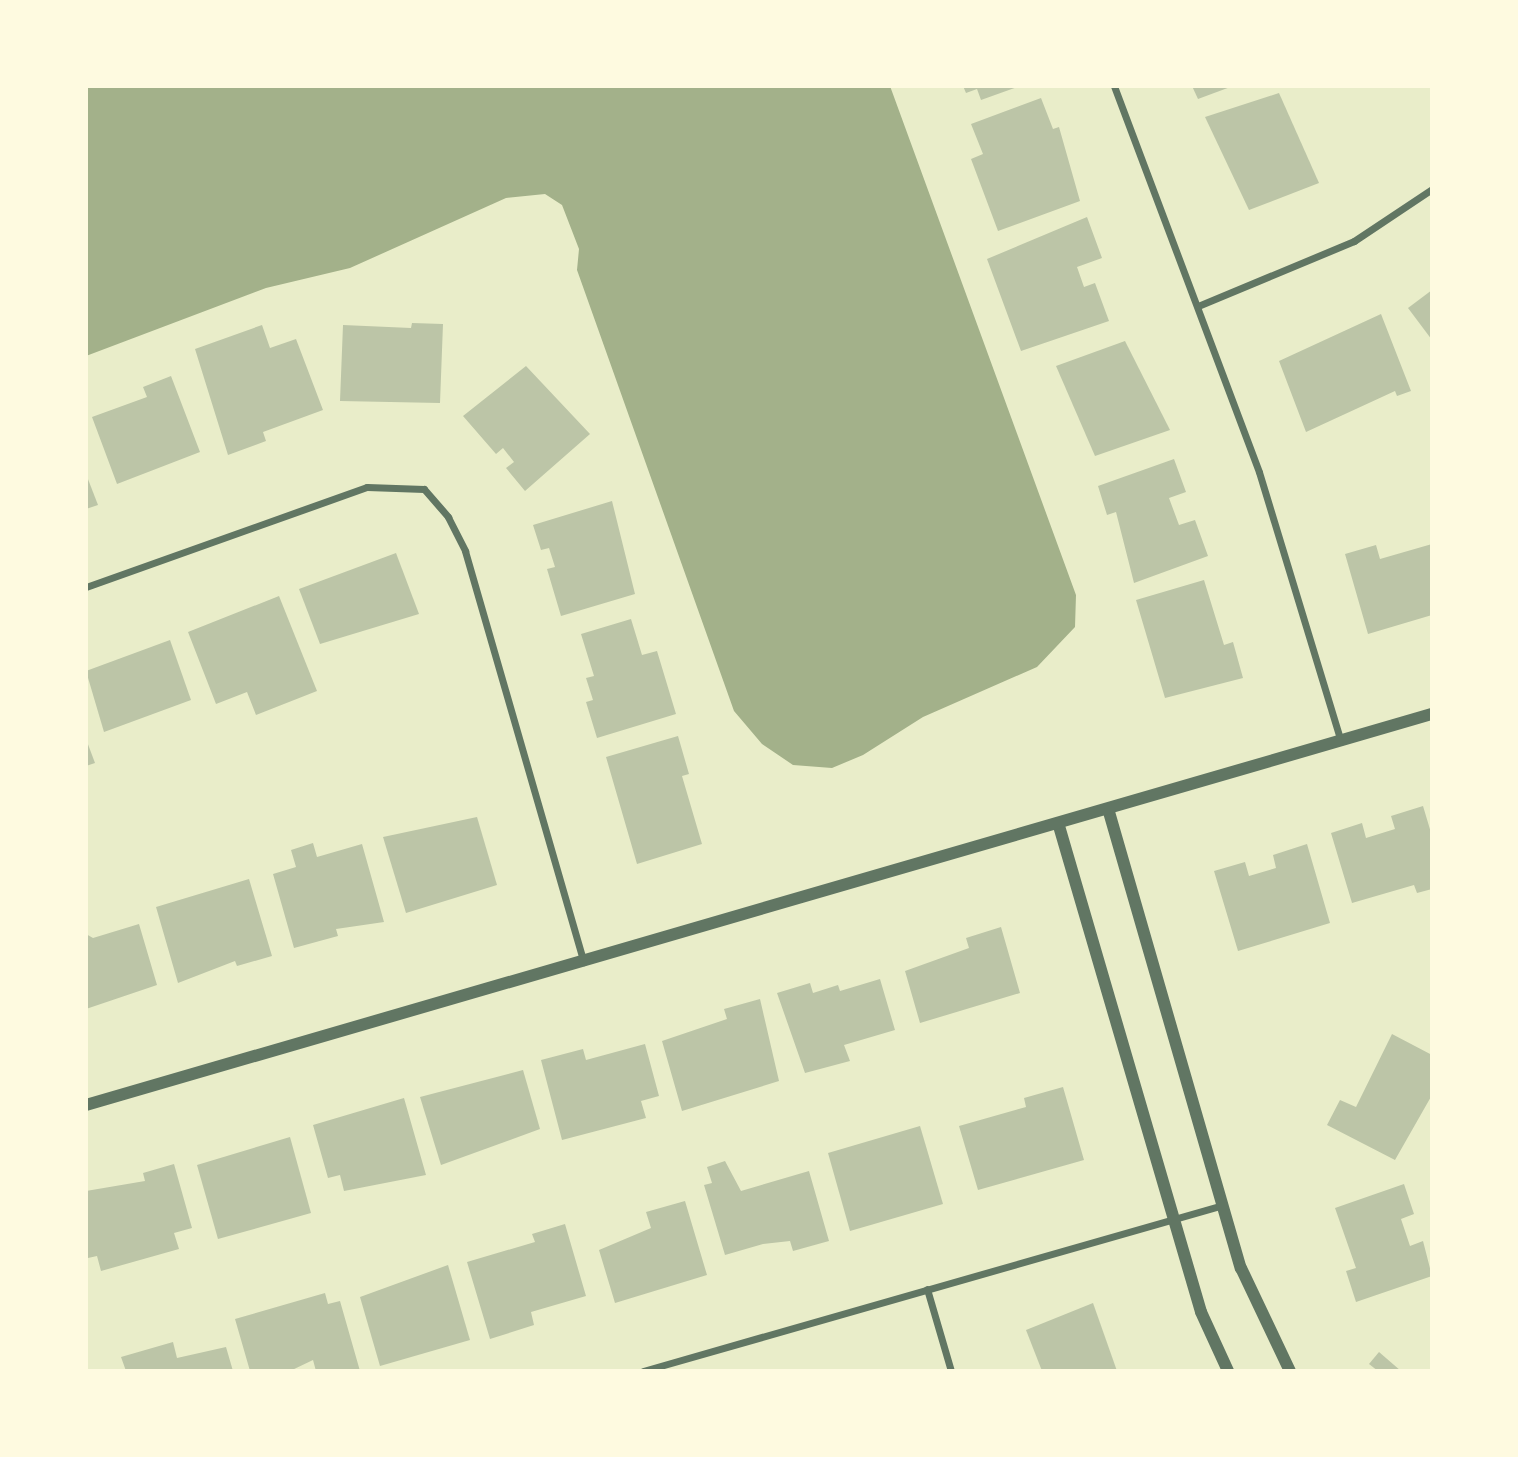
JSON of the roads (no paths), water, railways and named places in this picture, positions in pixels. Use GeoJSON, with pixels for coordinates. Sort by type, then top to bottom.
{"type":"FeatureCollection","features":[{"type":"Feature","properties":{"kind":"street"},"geometry":{"type":"LineString","coordinates":[[1114,86],[1259,472],[1341,742]]}},
{"type":"Feature","properties":{"kind":"street"},"geometry":{"type":"LineString","coordinates":[[1198,306],[1362,237],[1432,189]]}},
{"type":"Feature","properties":{"kind":"street"},"geometry":{"type":"LineString","coordinates":[[86,587],[366,487],[424,489],[448,517],[465,551],[584,962]]}},
{"type":"Feature","properties":{"kind":"street"},"geometry":{"type":"LineString","coordinates":[[86,1105],[1109,812],[1432,714]]}},
{"type":"Feature","properties":{"kind":"street"},"geometry":{"type":"LineString","coordinates":[[1109,812],[1251,1297],[1290,1371]]}},
{"type":"Feature","properties":{"kind":"street"},"geometry":{"type":"LineString","coordinates":[[1059,826],[1201,1312],[1228,1371]]}},
{"type":"Feature","properties":{"kind":"street"},"geometry":{"type":"LineString","coordinates":[[643,1371],[1223,1205]]}},
{"type":"Feature","properties":{"kind":"street"},"geometry":{"type":"LineString","coordinates":[[927,1289],[951,1371]]}}]}
